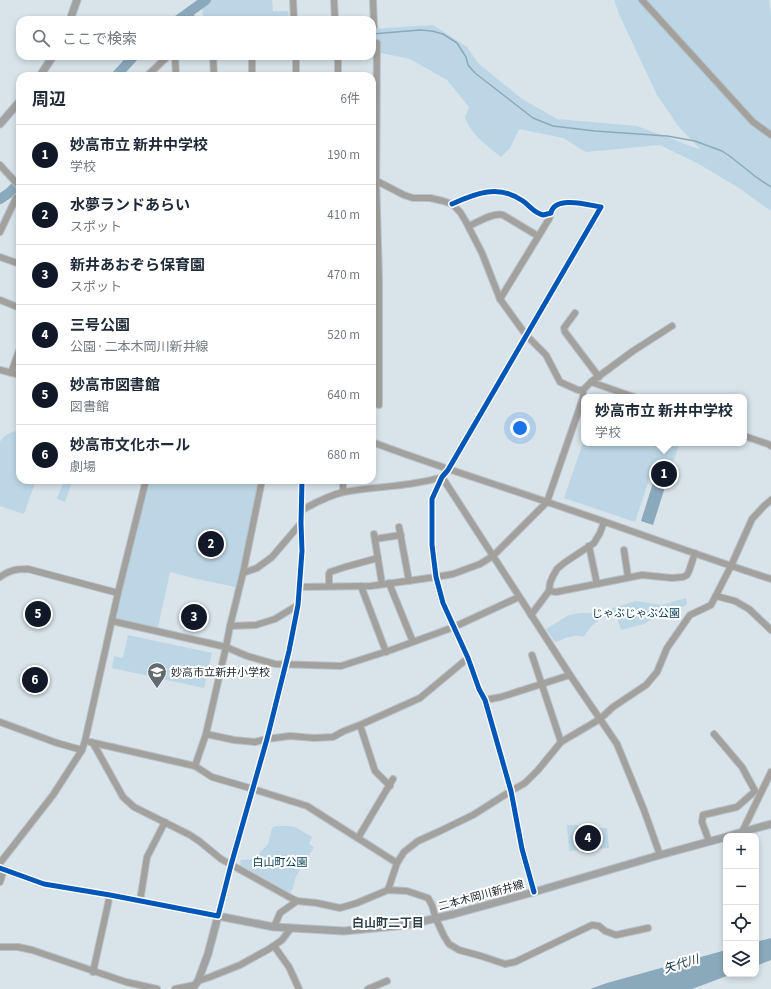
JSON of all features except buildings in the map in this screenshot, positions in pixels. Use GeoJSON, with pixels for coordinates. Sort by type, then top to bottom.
{"type":"FeatureCollection","features":[{"type":"Feature","properties":{"kind":"main road"},"geometry":{"type":"LineString","coordinates":[[71,16],[77,0]]}},
{"type":"Feature","properties":{"kind":"main road"},"geometry":{"type":"LineString","coordinates":[[45,72],[51,60]]}},
{"type":"Feature","properties":{"kind":"main road"},"geometry":{"type":"LineString","coordinates":[[0,124],[16,106]]}},
{"type":"Feature","properties":{"kind":"main road","name":"二本木岡川新井線"},"geometry":{"type":"LineString","coordinates":[[738,833],[771,824]]}},
{"type":"Feature","properties":{"kind":"main road","name":"二本木岡川新井線"},"geometry":{"type":"LineString","coordinates":[[218,916],[274,927],[344,931],[407,925],[436,919],[534,892],[723,837]]}},
{"type":"Feature","properties":{"kind":"main road"},"geometry":{"type":"LineString","coordinates":[[195,985],[208,954],[218,916]]}},
{"type":"Feature","properties":{"kind":"street"},"geometry":{"type":"LineString","coordinates":[[293,0],[294,16]]}},
{"type":"Feature","properties":{"kind":"street"},"geometry":{"type":"LineString","coordinates":[[334,0],[335,16]]}},
{"type":"Feature","properties":{"kind":"street"},"geometry":{"type":"LineString","coordinates":[[373,0],[374,16]]}},
{"type":"Feature","properties":{"kind":"street"},"geometry":{"type":"LineString","coordinates":[[642,0],[753,122],[771,136]]}},
{"type":"Feature","properties":{"kind":"street"},"geometry":{"type":"LineString","coordinates":[[376,43],[376,88]]}},
{"type":"Feature","properties":{"kind":"street"},"geometry":{"type":"LineString","coordinates":[[151,72],[164,60]]}},
{"type":"Feature","properties":{"kind":"street"},"geometry":{"type":"LineString","coordinates":[[175,60],[176,72]]}},
{"type":"Feature","properties":{"kind":"street"},"geometry":{"type":"LineString","coordinates":[[213,60],[214,72]]}},
{"type":"Feature","properties":{"kind":"street"},"geometry":{"type":"LineString","coordinates":[[252,60],[252,72]]}},
{"type":"Feature","properties":{"kind":"street"},"geometry":{"type":"LineString","coordinates":[[296,60],[296,72]]}},
{"type":"Feature","properties":{"kind":"street"},"geometry":{"type":"LineString","coordinates":[[338,60],[338,72]]}},
{"type":"Feature","properties":{"kind":"street"},"geometry":{"type":"LineString","coordinates":[[0,165],[16,182]]}},
{"type":"Feature","properties":{"kind":"street"},"geometry":{"type":"LineString","coordinates":[[376,180],[404,195],[413,198],[430,198],[452,204],[460,212],[469,226],[482,253],[500,299],[526,335],[546,355],[560,382],[578,390],[583,390],[633,351],[672,326]]}},
{"type":"Feature","properties":{"kind":"street"},"geometry":{"type":"LineString","coordinates":[[452,204],[469,196],[490,191],[498,191],[510,194],[522,200],[540,214],[543,215],[551,212]]}},
{"type":"Feature","properties":{"kind":"street"},"geometry":{"type":"LineString","coordinates":[[0,232],[16,198]]}},
{"type":"Feature","properties":{"kind":"street"},"geometry":{"type":"LineString","coordinates":[[500,299],[549,219],[552,209],[557,204],[570,202],[601,207],[448,470],[442,477],[432,499],[432,545],[436,578],[443,603],[485,700],[511,790],[522,849],[534,892]]}},
{"type":"Feature","properties":{"kind":"street"},"geometry":{"type":"LineString","coordinates":[[469,226],[499,214],[538,236]]}},
{"type":"Feature","properties":{"kind":"street"},"geometry":{"type":"LineString","coordinates":[[0,257],[16,263]]}},
{"type":"Feature","properties":{"kind":"street"},"geometry":{"type":"LineString","coordinates":[[0,300],[16,306]]}},
{"type":"Feature","properties":{"kind":"street"},"geometry":{"type":"LineString","coordinates":[[376,309],[379,405],[376,404]]}},
{"type":"Feature","properties":{"kind":"street"},"geometry":{"type":"LineString","coordinates":[[575,313],[564,328],[564,332],[599,377]]}},
{"type":"Feature","properties":{"kind":"street"},"geometry":{"type":"LineString","coordinates":[[11,373],[16,359]]}},
{"type":"Feature","properties":{"kind":"street"},"geometry":{"type":"LineString","coordinates":[[0,370],[16,374]]}},
{"type":"Feature","properties":{"kind":"street"},"geometry":{"type":"LineString","coordinates":[[592,382],[626,394]]}},
{"type":"Feature","properties":{"kind":"street"},"geometry":{"type":"LineString","coordinates":[[300,587],[361,586],[436,578],[473,567],[493,556],[547,502],[581,404]]}},
{"type":"Feature","properties":{"kind":"street"},"geometry":{"type":"LineString","coordinates":[[747,437],[771,446]]}},
{"type":"Feature","properties":{"kind":"street"},"geometry":{"type":"LineString","coordinates":[[376,443],[448,470],[547,502],[771,579]]}},
{"type":"Feature","properties":{"kind":"street"},"geometry":{"type":"LineString","coordinates":[[302,510],[317,502],[343,492],[421,483],[442,477]]}},
{"type":"Feature","properties":{"kind":"street"},"geometry":{"type":"LineString","coordinates":[[442,477],[570,675],[617,744],[644,810],[660,855]]}},
{"type":"Feature","properties":{"kind":"street"},"geometry":{"type":"LineString","coordinates":[[0,863],[53,795],[82,750],[145,484]]}},
{"type":"Feature","properties":{"kind":"street"},"geometry":{"type":"LineString","coordinates":[[195,766],[206,734],[243,573],[261,484]]}},
{"type":"Feature","properties":{"kind":"street"},"geometry":{"type":"LineString","coordinates":[[0,882],[2,869],[44,884],[218,916],[267,739],[286,665],[298,605],[302,551],[302,484]]}},
{"type":"Feature","properties":{"kind":"street"},"geometry":{"type":"LineString","coordinates":[[343,484],[343,492]]}},
{"type":"Feature","properties":{"kind":"street"},"geometry":{"type":"LineString","coordinates":[[388,890],[397,863],[404,852],[418,841],[473,815],[511,790],[525,783],[561,742],[600,719],[613,707],[646,685],[657,672],[667,648],[690,615],[710,606],[731,566],[752,519],[771,500]]}},
{"type":"Feature","properties":{"kind":"street"},"geometry":{"type":"LineString","coordinates":[[531,615],[549,591],[550,583],[557,569],[594,542],[600,533],[604,522]]}},
{"type":"Feature","properties":{"kind":"street"},"geometry":{"type":"LineString","coordinates":[[243,573],[257,568],[272,557],[301,523]]}},
{"type":"Feature","properties":{"kind":"street"},"geometry":{"type":"LineString","coordinates":[[399,527],[409,581]]}},
{"type":"Feature","properties":{"kind":"street"},"geometry":{"type":"LineString","coordinates":[[401,535],[374,536],[385,584],[413,642]]}},
{"type":"Feature","properties":{"kind":"street"},"geometry":{"type":"LineString","coordinates":[[589,546],[597,584]]}},
{"type":"Feature","properties":{"kind":"street"},"geometry":{"type":"LineString","coordinates":[[624,550],[628,577]]}},
{"type":"Feature","properties":{"kind":"street"},"geometry":{"type":"LineString","coordinates":[[549,591],[556,592],[642,575],[672,578],[683,577],[689,571],[695,553]]}},
{"type":"Feature","properties":{"kind":"street"},"geometry":{"type":"LineString","coordinates":[[329,586],[330,572],[378,558]]}},
{"type":"Feature","properties":{"kind":"street"},"geometry":{"type":"LineString","coordinates":[[0,577],[17,568],[28,569],[118,593]]}},
{"type":"Feature","properties":{"kind":"street"},"geometry":{"type":"LineString","coordinates":[[361,586],[386,652]]}},
{"type":"Feature","properties":{"kind":"street"},"geometry":{"type":"LineString","coordinates":[[716,596],[735,601],[750,609],[771,630]]}},
{"type":"Feature","properties":{"kind":"street"},"geometry":{"type":"LineString","coordinates":[[112,621],[226,647],[247,656],[275,664],[341,666],[386,652],[454,627],[519,597]]}},
{"type":"Feature","properties":{"kind":"street"},"geometry":{"type":"LineString","coordinates":[[230,626],[256,625],[275,619],[298,605]]}},
{"type":"Feature","properties":{"kind":"street"},"geometry":{"type":"LineString","coordinates":[[532,655],[561,742]]}},
{"type":"Feature","properties":{"kind":"street"},"geometry":{"type":"LineString","coordinates":[[206,734],[234,740],[255,742],[290,736],[314,738],[333,737],[420,698],[468,658]]}},
{"type":"Feature","properties":{"kind":"street"},"geometry":{"type":"LineString","coordinates":[[485,700],[501,697],[570,675]]}},
{"type":"Feature","properties":{"kind":"street"},"geometry":{"type":"LineString","coordinates":[[0,722],[82,750]]}},
{"type":"Feature","properties":{"kind":"street"},"geometry":{"type":"LineString","coordinates":[[360,725],[374,771],[390,786]]}},
{"type":"Feature","properties":{"kind":"street"},"geometry":{"type":"LineString","coordinates":[[714,734],[742,767],[758,792]]}},
{"type":"Feature","properties":{"kind":"street"},"geometry":{"type":"LineString","coordinates":[[85,741],[195,766],[212,777],[306,806],[397,863]]}},
{"type":"Feature","properties":{"kind":"street"},"geometry":{"type":"LineString","coordinates":[[93,743],[123,797],[134,807],[190,835],[200,841],[221,859],[297,901],[317,903],[340,908],[357,903],[388,890],[407,890],[428,898],[444,936],[450,944],[459,950],[505,964],[515,962],[592,925],[599,926],[604,931],[616,935],[648,928]]}},
{"type":"Feature","properties":{"kind":"street"},"geometry":{"type":"LineString","coordinates":[[742,832],[758,792],[771,772]]}},
{"type":"Feature","properties":{"kind":"street"},"geometry":{"type":"LineString","coordinates":[[358,838],[393,780]]}},
{"type":"Feature","properties":{"kind":"street"},"geometry":{"type":"LineString","coordinates":[[709,841],[702,822],[703,815],[737,807],[753,793],[758,792]]}},
{"type":"Feature","properties":{"kind":"street"},"geometry":{"type":"LineString","coordinates":[[140,901],[147,857],[165,822]]}},
{"type":"Feature","properties":{"kind":"street"},"geometry":{"type":"LineString","coordinates":[[93,972],[110,895]]}},
{"type":"Feature","properties":{"kind":"street"},"geometry":{"type":"LineString","coordinates":[[274,927],[280,913],[297,901]]}},
{"type":"Feature","properties":{"kind":"street"},"geometry":{"type":"LineString","coordinates":[[175,989],[195,985],[210,977],[240,965],[274,946],[282,940],[290,928]]}},
{"type":"Feature","properties":{"kind":"street"},"geometry":{"type":"LineString","coordinates":[[274,946],[289,967],[299,989]]}},
{"type":"Feature","properties":{"kind":"street"},"geometry":{"type":"LineString","coordinates":[[0,947],[18,947],[32,950],[93,972],[125,986],[157,989]]}},
{"type":"Feature","properties":{"kind":"street"},"geometry":{"type":"LineString","coordinates":[[368,989],[387,982]]}},
{"type":"Feature","properties":{"kind":"green space"},"geometry":{"type":"Polygon","coordinates":[[[211,0],[272,0],[273,11],[288,11],[289,16],[203,16],[202,10],[211,0]]]}},
{"type":"Feature","properties":{"kind":"green space"},"geometry":{"type":"Polygon","coordinates":[[[614,0],[769,0],[771,15],[771,211],[739,188],[699,164],[660,145],[586,152],[563,138],[519,129],[510,148],[501,157],[490,149],[471,129],[465,118],[469,107],[447,80],[410,59],[376,52],[376,29],[433,25],[467,47],[478,63],[522,99],[557,119],[637,126],[701,150],[679,127],[657,95],[619,14],[614,0]]]}},
{"type":"Feature","properties":{"kind":"green space"},"geometry":{"type":"Polygon","coordinates":[[[16,431],[16,484],[35,484],[24,514],[0,506],[0,442],[6,435],[16,431]]]}},
{"type":"Feature","properties":{"kind":"green space"},"geometry":{"type":"Polygon","coordinates":[[[582,446],[679,446],[668,475],[652,471],[635,522],[564,498],[582,446]]]}},
{"type":"Feature","properties":{"kind":"green space"},"geometry":{"type":"Polygon","coordinates":[[[63,484],[71,484],[65,502],[57,499],[63,484]]]}},
{"type":"Feature","properties":{"kind":"green space"},"geometry":{"type":"Polygon","coordinates":[[[145,484],[261,484],[240,588],[170,572],[157,632],[112,621],[145,484]]]}},
{"type":"Feature","properties":{"kind":"green space","name":"じゃぶじゃぶ公園"},"geometry":{"type":"Polygon","coordinates":[[[686,598],[687,605],[655,617],[644,624],[621,630],[617,617],[610,616],[598,620],[583,637],[573,636],[555,642],[546,629],[569,615],[591,613],[636,601],[662,605],[686,598]]]}},
{"type":"Feature","properties":{"kind":"green space"},"geometry":{"type":"Polygon","coordinates":[[[128,635],[212,653],[204,688],[112,668],[114,656],[123,658],[128,635]]]}},
{"type":"Feature","properties":{"kind":"green space"},"geometry":{"type":"Polygon","coordinates":[[[567,825],[588,825],[589,827],[593,828],[607,828],[609,848],[569,851],[567,825]]]}},
{"type":"Feature","properties":{"kind":"green space","name":"白山町公園"},"geometry":{"type":"Polygon","coordinates":[[[276,826],[290,826],[297,828],[312,837],[309,844],[314,847],[296,876],[291,893],[240,865],[241,860],[254,859],[268,844],[272,828],[276,826]]]}},
{"type":"Feature","properties":{"kind":"water"},"geometry":{"type":"Polygon","coordinates":[[[653,483],[665,487],[653,525],[641,521],[653,483]]]}},
{"type":"Feature","properties":{"kind":"water"},"geometry":{"type":"Polygon","coordinates":[[[771,938],[771,960],[759,965],[759,941],[771,938]]]}},
{"type":"Feature","properties":{"kind":"water","name":"矢代川"},"geometry":{"type":"Polygon","coordinates":[[[723,951],[724,977],[692,989],[590,989],[723,951]]]}},
{"type":"Feature","properties":{"kind":"waterway"},"geometry":{"type":"LineString","coordinates":[[184,16],[206,0]]}},
{"type":"Feature","properties":{"kind":"waterway"},"geometry":{"type":"LineString","coordinates":[[188,13],[194,16]]}},
{"type":"Feature","properties":{"kind":"waterway"},"geometry":{"type":"LineString","coordinates":[[376,34],[420,30],[443,34],[457,43],[466,57],[468,65],[475,73],[533,118],[553,126],[595,131],[667,136],[695,141],[722,151],[771,187]]}},
{"type":"Feature","properties":{"kind":"waterway"},"geometry":{"type":"LineString","coordinates":[[120,72],[130,60]]}},
{"type":"Feature","properties":{"kind":"waterway"},"geometry":{"type":"LineString","coordinates":[[0,199],[16,186]]}},
{"type":"Feature","properties":{"kind":"cycle path"},"geometry":{"type":"LineString","coordinates":[[452,204],[470,196],[488,192],[496,192],[514,196],[523,201],[537,213],[543,215],[551,213],[554,207],[558,204],[565,203],[573,202],[601,207],[448,470],[442,477],[432,499],[432,545],[436,577],[443,603],[485,700],[511,791],[522,849],[534,892]]}},
{"type":"Feature","properties":{"kind":"cycle path"},"geometry":{"type":"LineString","coordinates":[[0,868],[44,884],[218,916],[267,739],[289,651],[298,605],[302,551],[302,484]]}},
{"type":"Feature","properties":{"kind":"place","name":"妙高市立 新井中学校"},"geometry":{"type":"Point","coordinates":[664,474]}},
{"type":"Feature","properties":{"kind":"place","name":"水夢ランドあらい"},"geometry":{"type":"Point","coordinates":[211,544]}},
{"type":"Feature","properties":{"kind":"place","name":"妙高市図書館"},"geometry":{"type":"Point","coordinates":[38,614]}},
{"type":"Feature","properties":{"kind":"place","name":"新井あおぞら保育園"},"geometry":{"type":"Point","coordinates":[194,617]}},
{"type":"Feature","properties":{"kind":"place","name":"妙高市文化ホール"},"geometry":{"type":"Point","coordinates":[35,680]}},
{"type":"Feature","properties":{"kind":"place","name":"妙高市立新井小学校"},"geometry":{"type":"Point","coordinates":[157,689]}},
{"type":"Feature","properties":{"kind":"place","name":"三号公園"},"geometry":{"type":"Point","coordinates":[588,838]}},
{"type":"Feature","properties":{"kind":"district","name":"白山町二丁目"},"geometry":{"type":"Point","coordinates":[388,923]}}]}
